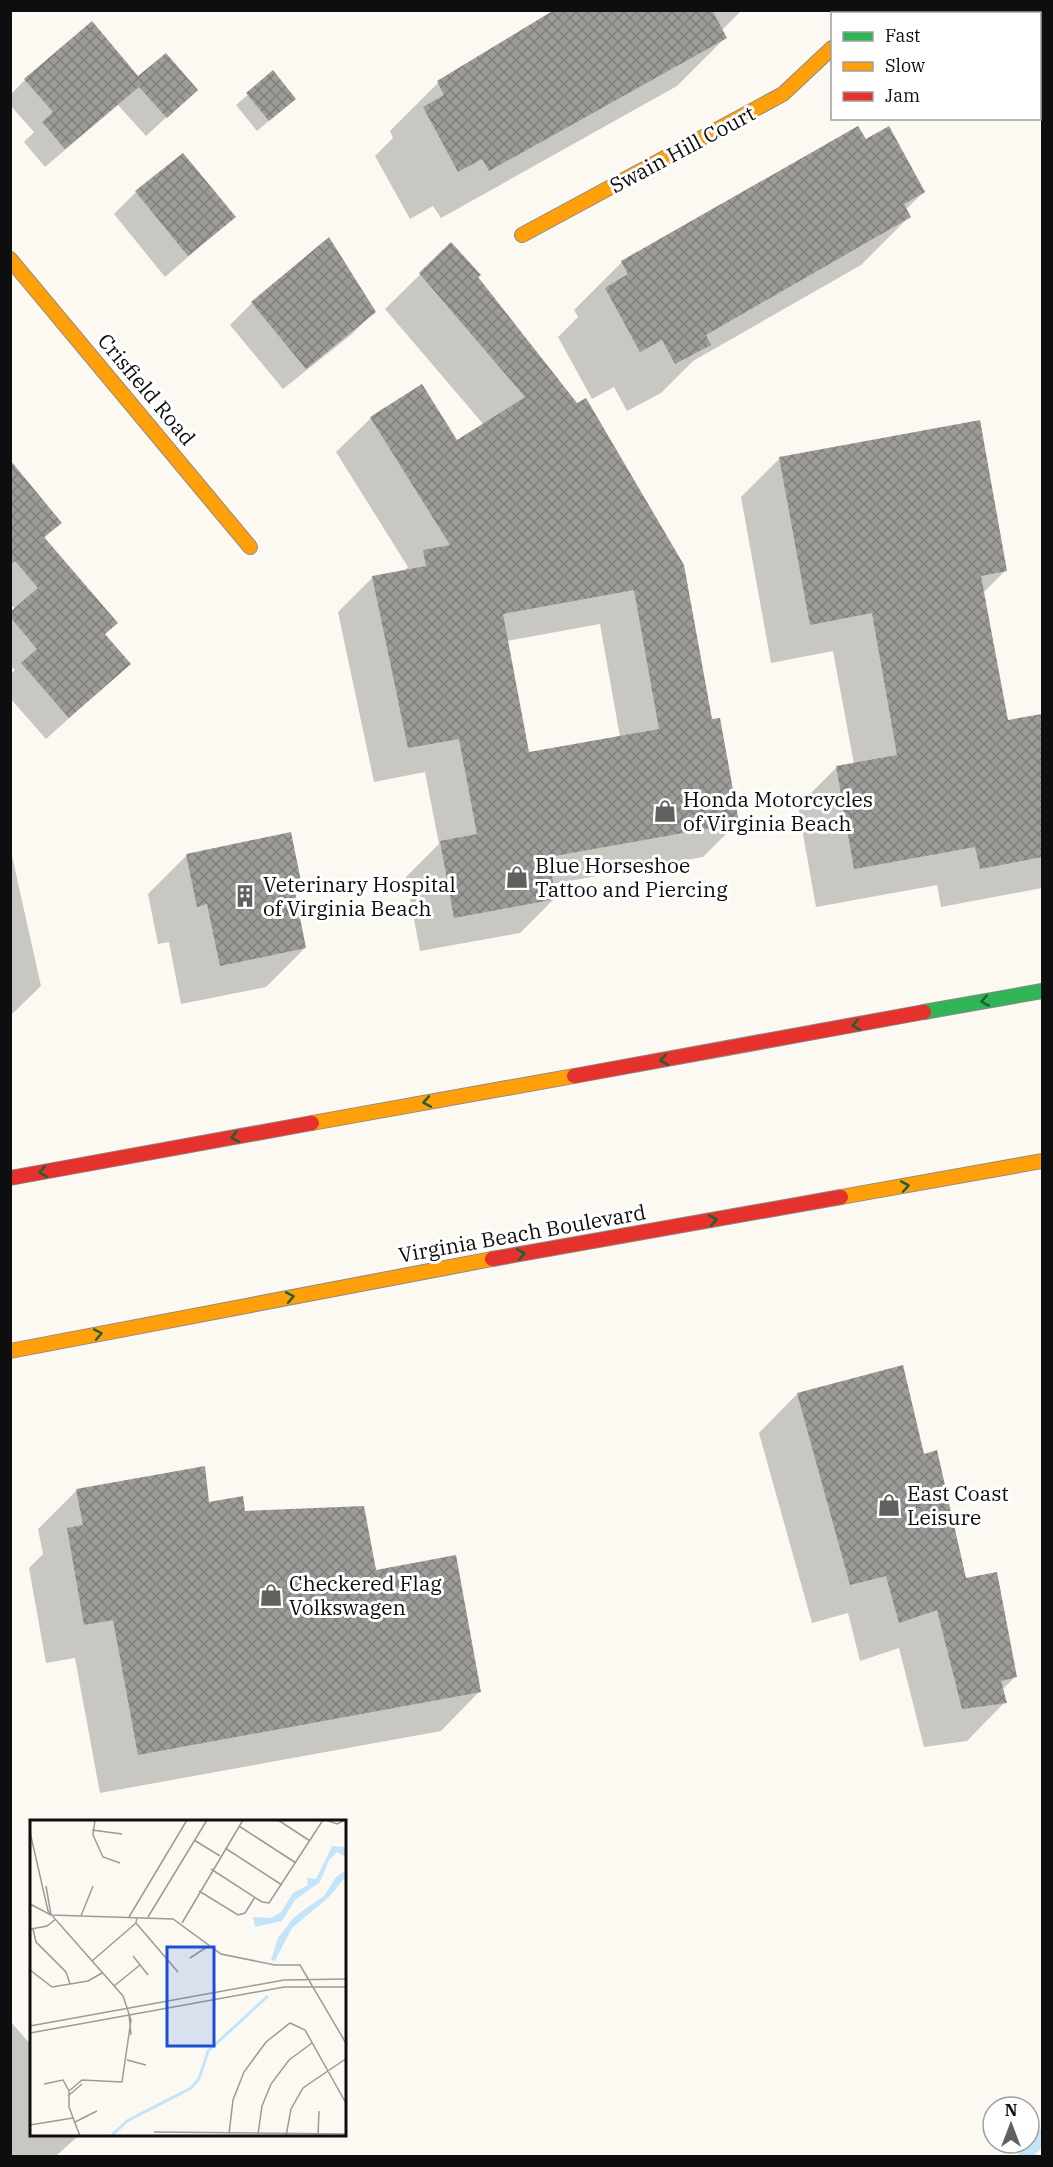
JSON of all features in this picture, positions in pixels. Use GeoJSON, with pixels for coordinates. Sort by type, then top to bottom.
{"type":"FeatureCollection","features":[{"type":"Feature","properties":{"kind":"main road","name":"Swain Hill Court"},"geometry":{"type":"LineString","coordinates":[[522,235],[783,94],[831,49]]}},
{"type":"Feature","properties":{"kind":"main road","name":"Crisfield Road"},"geometry":{"type":"LineString","coordinates":[[10,259],[250,547]]}},
{"type":"Feature","properties":{"kind":"main road"},"geometry":{"type":"LineString","coordinates":[[10,1178],[1042,991]]}},
{"type":"Feature","properties":{"kind":"main road","name":"Virginia Beach Boulevard"},"geometry":{"type":"LineString","coordinates":[[10,1351],[464,1264],[1042,1161]]}},
{"type":"Feature","properties":{"kind":"building"},"geometry":{"type":"Polygon","coordinates":[[[554,10],[712,10],[727,38],[489,171],[482,159],[458,172],[423,107],[444,95],[437,81],[554,10]]]}},
{"type":"Feature","properties":{"kind":"building"},"geometry":{"type":"Polygon","coordinates":[[[92,21],[138,76],[166,53],[198,90],[167,118],[139,87],[65,149],[42,122],[53,112],[24,79],[92,21]]]}},
{"type":"Feature","properties":{"kind":"building"},"geometry":{"type":"Polygon","coordinates":[[[273,70],[296,99],[269,121],[246,93],[273,70]]]}},
{"type":"Feature","properties":{"kind":"building"},"geometry":{"type":"Polygon","coordinates":[[[858,126],[866,139],[889,126],[925,192],[904,204],[911,217],[706,335],[711,345],[675,364],[662,340],[640,352],[605,288],[628,274],[621,261],[858,126]]]}},
{"type":"Feature","properties":{"kind":"building"},"geometry":{"type":"Polygon","coordinates":[[[183,153],[236,217],[188,256],[135,191],[183,153]]]}},
{"type":"Feature","properties":{"kind":"building"},"geometry":{"type":"Polygon","coordinates":[[[329,237],[376,312],[306,369],[251,302],[329,237]]]}},
{"type":"Feature","properties":{"kind":"building"},"geometry":{"type":"Polygon","coordinates":[[[451,242],[481,275],[478,277],[577,403],[586,398],[684,565],[712,719],[720,718],[739,823],[549,857],[556,899],[454,918],[440,841],[477,834],[459,739],[408,748],[372,576],[426,566],[423,550],[450,545],[370,417],[422,384],[457,440],[525,397],[419,273],[451,242]],[[634,590],[503,614],[529,752],[659,729],[634,590]]]}},
{"type":"Feature","properties":{"kind":"building"},"geometry":{"type":"Polygon","coordinates":[[[980,420],[1007,571],[981,576],[1008,720],[1042,714],[1042,857],[980,869],[975,847],[854,869],[836,766],[897,755],[872,613],[810,625],[779,457],[980,420]]]}},
{"type":"Feature","properties":{"kind":"building"},"geometry":{"type":"Polygon","coordinates":[[[10,460],[62,523],[44,537],[118,623],[105,634],[131,664],[69,718],[21,663],[37,649],[10,617],[10,612],[38,588],[15,561],[10,564],[10,460]]]}},
{"type":"Feature","properties":{"kind":"building","name":"Veterinary Hospital of Virginia Beach"},"geometry":{"type":"Polygon","coordinates":[[[291,832],[302,886],[294,887],[306,948],[220,966],[207,904],[197,907],[186,854],[291,832]]]}},
{"type":"Feature","properties":{"kind":"building","name":"East Coast Leisure"},"geometry":{"type":"Polygon","coordinates":[[[903,1365],[924,1454],[937,1450],[966,1578],[997,1572],[1017,1677],[1001,1681],[1007,1703],[962,1709],[937,1610],[899,1623],[886,1576],[850,1585],[797,1393],[903,1365]]]}},
{"type":"Feature","properties":{"kind":"building","name":"Checkered Flag Volkswagen"},"geometry":{"type":"Polygon","coordinates":[[[205,1466],[209,1502],[243,1496],[245,1511],[364,1506],[376,1570],[456,1555],[481,1692],[138,1755],[113,1620],[84,1625],[67,1528],[83,1525],[76,1489],[205,1466]]]}},
{"type":"Feature","properties":{"kind":"waterway"},"geometry":{"type":"LineString","coordinates":[[1025,2156],[1042,2136]]}},
{"type":"Feature","properties":{"kind":"traffic: fast"},"geometry":{"type":"LineString","coordinates":[[924,1012],[1042,991]]}},
{"type":"Feature","properties":{"kind":"traffic: slow"},"geometry":{"type":"LineString","coordinates":[[522,235],[783,94],[831,49]]}},
{"type":"Feature","properties":{"kind":"traffic: slow"},"geometry":{"type":"LineString","coordinates":[[10,259],[250,547]]}},
{"type":"Feature","properties":{"kind":"traffic: slow"},"geometry":{"type":"LineString","coordinates":[[312,1123],[574,1076]]}},
{"type":"Feature","properties":{"kind":"traffic: slow"},"geometry":{"type":"LineString","coordinates":[[841,1197],[1042,1161]]}},
{"type":"Feature","properties":{"kind":"traffic: slow"},"geometry":{"type":"LineString","coordinates":[[10,1351],[492,1259]]}},
{"type":"Feature","properties":{"kind":"traffic: jam"},"geometry":{"type":"LineString","coordinates":[[574,1076],[924,1012]]}},
{"type":"Feature","properties":{"kind":"traffic: jam"},"geometry":{"type":"LineString","coordinates":[[10,1178],[312,1123]]}},
{"type":"Feature","properties":{"kind":"traffic: jam"},"geometry":{"type":"LineString","coordinates":[[492,1259],[841,1197]]}},
{"type":"Feature","properties":{"kind":"place","name":"Honda Motorcycles of Virginia Beach"},"geometry":{"type":"Point","coordinates":[665,811]}},
{"type":"Feature","properties":{"kind":"place","name":"Blue Horseshoe Tattoo and Piercing"},"geometry":{"type":"Point","coordinates":[517,877]}},
{"type":"Feature","properties":{"kind":"place","name":"Veterinary Hospital of Virginia Beach"},"geometry":{"type":"Point","coordinates":[245,896]}},
{"type":"Feature","properties":{"kind":"place","name":"East Coast Leisure"},"geometry":{"type":"Point","coordinates":[889,1505]}},
{"type":"Feature","properties":{"kind":"place","name":"Checkered Flag Volkswagen"},"geometry":{"type":"Point","coordinates":[271,1595]}}]}
